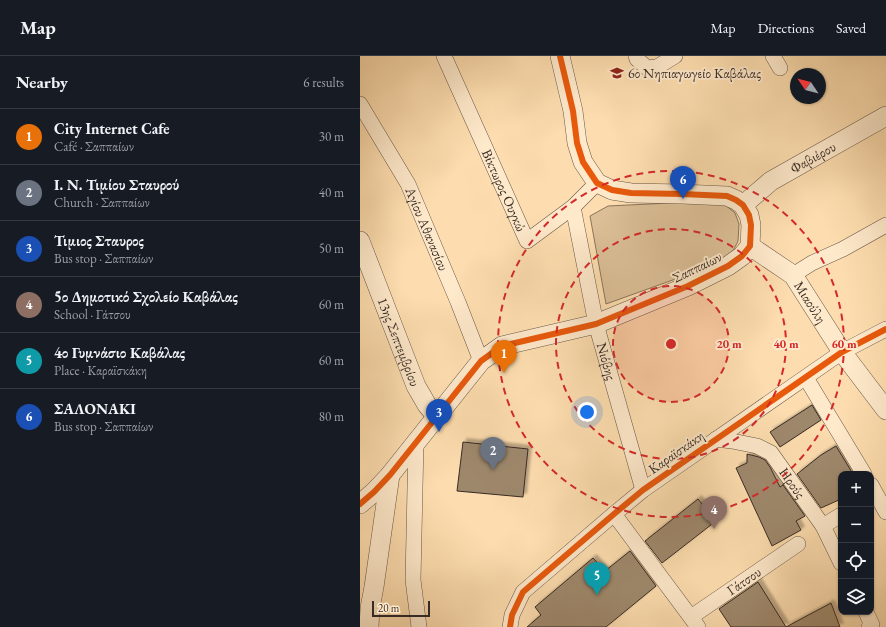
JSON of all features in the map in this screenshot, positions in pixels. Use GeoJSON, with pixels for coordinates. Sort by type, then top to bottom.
{"type":"FeatureCollection","features":[{"type":"Feature","properties":{"kind":"street","name":"Βίκτωρος Ουγκώ"},"geometry":{"type":"LineString","coordinates":[[444,56],[527,242],[573,207],[597,183]]}},
{"type":"Feature","properties":{"kind":"street"},"geometry":{"type":"LineString","coordinates":[[560,56],[572,111],[577,143],[583,162],[597,183],[612,190],[630,193],[727,196],[743,205],[749,215],[751,225],[750,246]]}},
{"type":"Feature","properties":{"kind":"street"},"geometry":{"type":"LineString","coordinates":[[637,58],[647,68],[657,67],[675,56]]}},
{"type":"Feature","properties":{"kind":"street","name":"Αγίου Αθανασίου"},"geometry":{"type":"LineString","coordinates":[[360,104],[408,184],[481,360]]}},
{"type":"Feature","properties":{"kind":"street","name":"Φαβιέρου"},"geometry":{"type":"LineString","coordinates":[[743,205],[772,181],[886,116]]}},
{"type":"Feature","properties":{"kind":"street","name":"Νιόβης"},"geometry":{"type":"LineString","coordinates":[[573,207],[596,324],[643,490]]}},
{"type":"Feature","properties":{"kind":"street"},"geometry":{"type":"LineString","coordinates":[[793,275],[812,263],[843,249],[886,225]]}},
{"type":"Feature","properties":{"kind":"street","name":"13ης Σεπτεμβρίου"},"geometry":{"type":"LineString","coordinates":[[360,241],[416,386],[427,405],[437,417]]}},
{"type":"Feature","properties":{"kind":"street","name":"Σαππαίων"},"geometry":{"type":"LineString","coordinates":[[360,504],[390,475],[481,360],[502,346],[596,324],[688,286],[722,269],[742,256],[750,246]]}},
{"type":"Feature","properties":{"kind":"street","name":"Μιαούλη"},"geometry":{"type":"LineString","coordinates":[[750,246],[793,275],[842,352],[886,410]]}},
{"type":"Feature","properties":{"kind":"street","name":"Καραϊσκάκη"},"geometry":{"type":"LineString","coordinates":[[510,627],[512,615],[524,592],[643,490],[842,352],[886,329]]}},
{"type":"Feature","properties":{"kind":"street"},"geometry":{"type":"LineString","coordinates":[[806,378],[862,471]]}},
{"type":"Feature","properties":{"kind":"street","name":"Ηρούς"},"geometry":{"type":"LineString","coordinates":[[716,439],[757,446],[771,453],[823,526],[838,557]]}},
{"type":"Feature","properties":{"kind":"street"},"geometry":{"type":"LineString","coordinates":[[416,442],[414,580],[419,627]]}},
{"type":"Feature","properties":{"kind":"street"},"geometry":{"type":"LineString","coordinates":[[368,627],[390,475]]}},
{"type":"Feature","properties":{"kind":"street"},"geometry":{"type":"LineString","coordinates":[[876,491],[886,512]]}},
{"type":"Feature","properties":{"kind":"street"},"geometry":{"type":"LineString","coordinates":[[614,514],[694,622]]}},
{"type":"Feature","properties":{"kind":"street"},"geometry":{"type":"LineString","coordinates":[[823,526],[838,517]]}},
{"type":"Feature","properties":{"kind":"street","name":"Γάτσου"},"geometry":{"type":"LineString","coordinates":[[694,622],[798,544]]}},
{"type":"Feature","properties":{"kind":"shaded area"},"geometry":{"type":"Polygon","coordinates":[[[712,201],[724,204],[735,213],[739,224],[738,241],[732,253],[720,263],[606,304],[590,216],[608,206],[712,201]]]}},
{"type":"Feature","properties":{"kind":"building"},"geometry":{"type":"Polygon","coordinates":[[[812,405],[821,420],[780,447],[770,432],[812,405]]]}},
{"type":"Feature","properties":{"kind":"building"},"geometry":{"type":"Polygon","coordinates":[[[463,442],[528,449],[523,497],[457,491],[463,442]]]}},
{"type":"Feature","properties":{"kind":"building"},"geometry":{"type":"Polygon","coordinates":[[[836,446],[851,471],[838,471],[838,500],[821,508],[797,474],[821,455],[836,446]]]}},
{"type":"Feature","properties":{"kind":"building"},"geometry":{"type":"Polygon","coordinates":[[[747,454],[765,460],[780,487],[783,485],[805,516],[796,521],[801,530],[772,546],[736,468],[747,463],[747,454]]]}},
{"type":"Feature","properties":{"kind":"building"},"geometry":{"type":"Polygon","coordinates":[[[698,499],[716,521],[662,563],[645,541],[698,499]]]}},
{"type":"Feature","properties":{"kind":"building"},"geometry":{"type":"Polygon","coordinates":[[[630,551],[656,586],[606,627],[527,627],[541,615],[535,607],[593,558],[605,571],[630,551]]]}},
{"type":"Feature","properties":{"kind":"building"},"geometry":{"type":"Polygon","coordinates":[[[758,582],[786,627],[731,627],[719,609],[758,582]]]}},
{"type":"Feature","properties":{"kind":"building"},"geometry":{"type":"Polygon","coordinates":[[[831,603],[840,627],[786,627],[831,603]]]}},
{"type":"Feature","properties":{"kind":"cycle path"},"geometry":{"type":"LineString","coordinates":[[360,504],[390,475],[481,361],[502,346],[596,324],[688,286],[728,266],[742,256],[750,246],[751,225],[749,215],[743,205],[727,196],[631,193],[612,190],[597,183],[583,162],[577,143],[573,111],[560,56]]}},
{"type":"Feature","properties":{"kind":"cycle path"},"geometry":{"type":"LineString","coordinates":[[510,627],[512,615],[523,592],[643,490],[842,352],[886,329]]}},
{"type":"Feature","properties":{"kind":"place","name":"6ο Νηπιαγωγείο Καβάλας"},"geometry":{"type":"Point","coordinates":[617,73]}},
{"type":"Feature","properties":{"kind":"place","name":"ΣΑΛΟΝΑΚΙ"},"geometry":{"type":"Point","coordinates":[683,199]}},
{"type":"Feature","properties":{"kind":"place","name":"City Internet Cafe"},"geometry":{"type":"Point","coordinates":[504,373]}},
{"type":"Feature","properties":{"kind":"place","name":"Τιμιος Σταυρος"},"geometry":{"type":"Point","coordinates":[439,432]}},
{"type":"Feature","properties":{"kind":"place","name":"Ι. Ν. Τιμίου Σταυρού"},"geometry":{"type":"Point","coordinates":[493,470]}},
{"type":"Feature","properties":{"kind":"place","name":"5ο Δημοτικό Σχολείο Καβάλας"},"geometry":{"type":"Point","coordinates":[714,529]}},
{"type":"Feature","properties":{"kind":"place","name":"4ο Γυμνάσιο Καβάλας"},"geometry":{"type":"Point","coordinates":[597,595]}}]}
